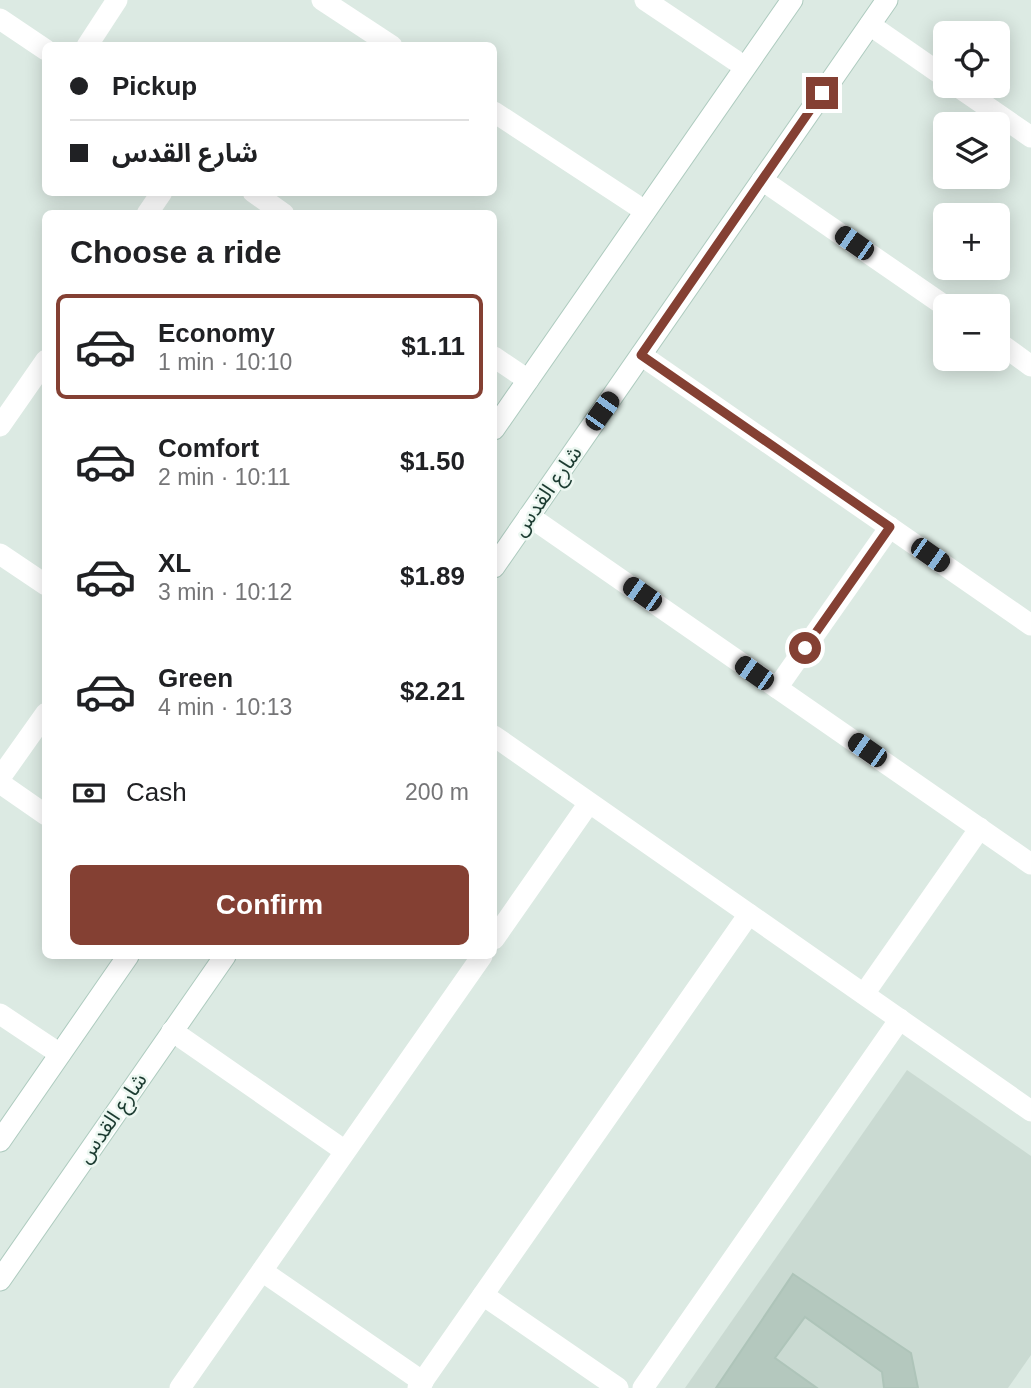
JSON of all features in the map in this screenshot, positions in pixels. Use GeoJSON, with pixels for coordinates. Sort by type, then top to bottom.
{"type":"FeatureCollection","features":[{"type":"Feature","properties":{"kind":"street"},"geometry":{"type":"LineString","coordinates":[[90,42],[117,0]]}},
{"type":"Feature","properties":{"kind":"street"},"geometry":{"type":"LineString","coordinates":[[322,0],[386,42]]}},
{"type":"Feature","properties":{"kind":"street"},"geometry":{"type":"LineString","coordinates":[[645,0],[745,67]]}},
{"type":"Feature","properties":{"kind":"street"},"geometry":{"type":"LineString","coordinates":[[497,425],[792,0]]}},
{"type":"Feature","properties":{"kind":"street","name":"شارع القدس"},"geometry":{"type":"LineString","coordinates":[[497,560],[887,0]]}},
{"type":"Feature","properties":{"kind":"street"},"geometry":{"type":"LineString","coordinates":[[870,25],[933,69]]}},
{"type":"Feature","properties":{"kind":"street"},"geometry":{"type":"LineString","coordinates":[[3,28],[42,48]]}},
{"type":"Feature","properties":{"kind":"street"},"geometry":{"type":"LineString","coordinates":[[974,98],[1031,137]]}},
{"type":"Feature","properties":{"kind":"street"},"geometry":{"type":"LineString","coordinates":[[497,114],[645,211]]}},
{"type":"Feature","properties":{"kind":"street"},"geometry":{"type":"LineString","coordinates":[[762,180],[933,298]]}},
{"type":"Feature","properties":{"kind":"street"},"geometry":{"type":"LineString","coordinates":[[259,196],[278,210]]}},
{"type":"Feature","properties":{"kind":"street"},"geometry":{"type":"LineString","coordinates":[[1010,351],[1031,366]]}},
{"type":"Feature","properties":{"kind":"street"},"geometry":{"type":"LineString","coordinates":[[641,355],[1031,625]]}},
{"type":"Feature","properties":{"kind":"street"},"geometry":{"type":"LineString","coordinates":[[497,359],[527,380]]}},
{"type":"Feature","properties":{"kind":"street"},"geometry":{"type":"LineString","coordinates":[[0,426],[42,366]]}},
{"type":"Feature","properties":{"kind":"street"},"geometry":{"type":"LineString","coordinates":[[529,516],[1031,864]]}},
{"type":"Feature","properties":{"kind":"street"},"geometry":{"type":"LineString","coordinates":[[777,688],[890,527]]}},
{"type":"Feature","properties":{"kind":"street"},"geometry":{"type":"LineString","coordinates":[[0,554],[42,582]]}},
{"type":"Feature","properties":{"kind":"street"},"geometry":{"type":"LineString","coordinates":[[0,778],[42,719]]}},
{"type":"Feature","properties":{"kind":"street"},"geometry":{"type":"LineString","coordinates":[[497,738],[1031,1111]]}},
{"type":"Feature","properties":{"kind":"street"},"geometry":{"type":"LineString","coordinates":[[0,783],[42,812]]}},
{"type":"Feature","properties":{"kind":"street"},"geometry":{"type":"LineString","coordinates":[[497,935],[589,803]]}},
{"type":"Feature","properties":{"kind":"street"},"geometry":{"type":"LineString","coordinates":[[864,994],[980,828]]}},
{"type":"Feature","properties":{"kind":"street"},"geometry":{"type":"LineString","coordinates":[[262,1271],[420,1385],[750,914]]}},
{"type":"Feature","properties":{"kind":"street"},"geometry":{"type":"LineString","coordinates":[[0,1141],[126,959]]}},
{"type":"Feature","properties":{"kind":"street","name":"شارع القدس"},"geometry":{"type":"LineString","coordinates":[[0,1280],[223,959]]}},
{"type":"Feature","properties":{"kind":"street"},"geometry":{"type":"LineString","coordinates":[[180,1388],[480,959]]}},
{"type":"Feature","properties":{"kind":"street"},"geometry":{"type":"LineString","coordinates":[[0,1014],[60,1054]]}},
{"type":"Feature","properties":{"kind":"street"},"geometry":{"type":"LineString","coordinates":[[643,1388],[900,1019]]}},
{"type":"Feature","properties":{"kind":"street"},"geometry":{"type":"LineString","coordinates":[[172,1031],[345,1151]]}},
{"type":"Feature","properties":{"kind":"street"},"geometry":{"type":"LineString","coordinates":[[484,1295],[618,1388]]}},
{"type":"Feature","properties":{"kind":"shaded area"},"geometry":{"type":"Polygon","coordinates":[[[907,1070],[1031,1156],[1031,1355],[1008,1388],[685,1388],[907,1070]]]}},
{"type":"Feature","properties":{"kind":"building"},"geometry":{"type":"Polygon","coordinates":[[[793,1274],[911,1353],[918,1388],[884,1388],[882,1372],[805,1317],[775,1358],[817,1388],[716,1388],[793,1274]]]}},
{"type":"Feature","properties":{"kind":"route"},"geometry":{"type":"LineString","coordinates":[[805,648],[890,527],[641,355],[822,93]]}}]}
